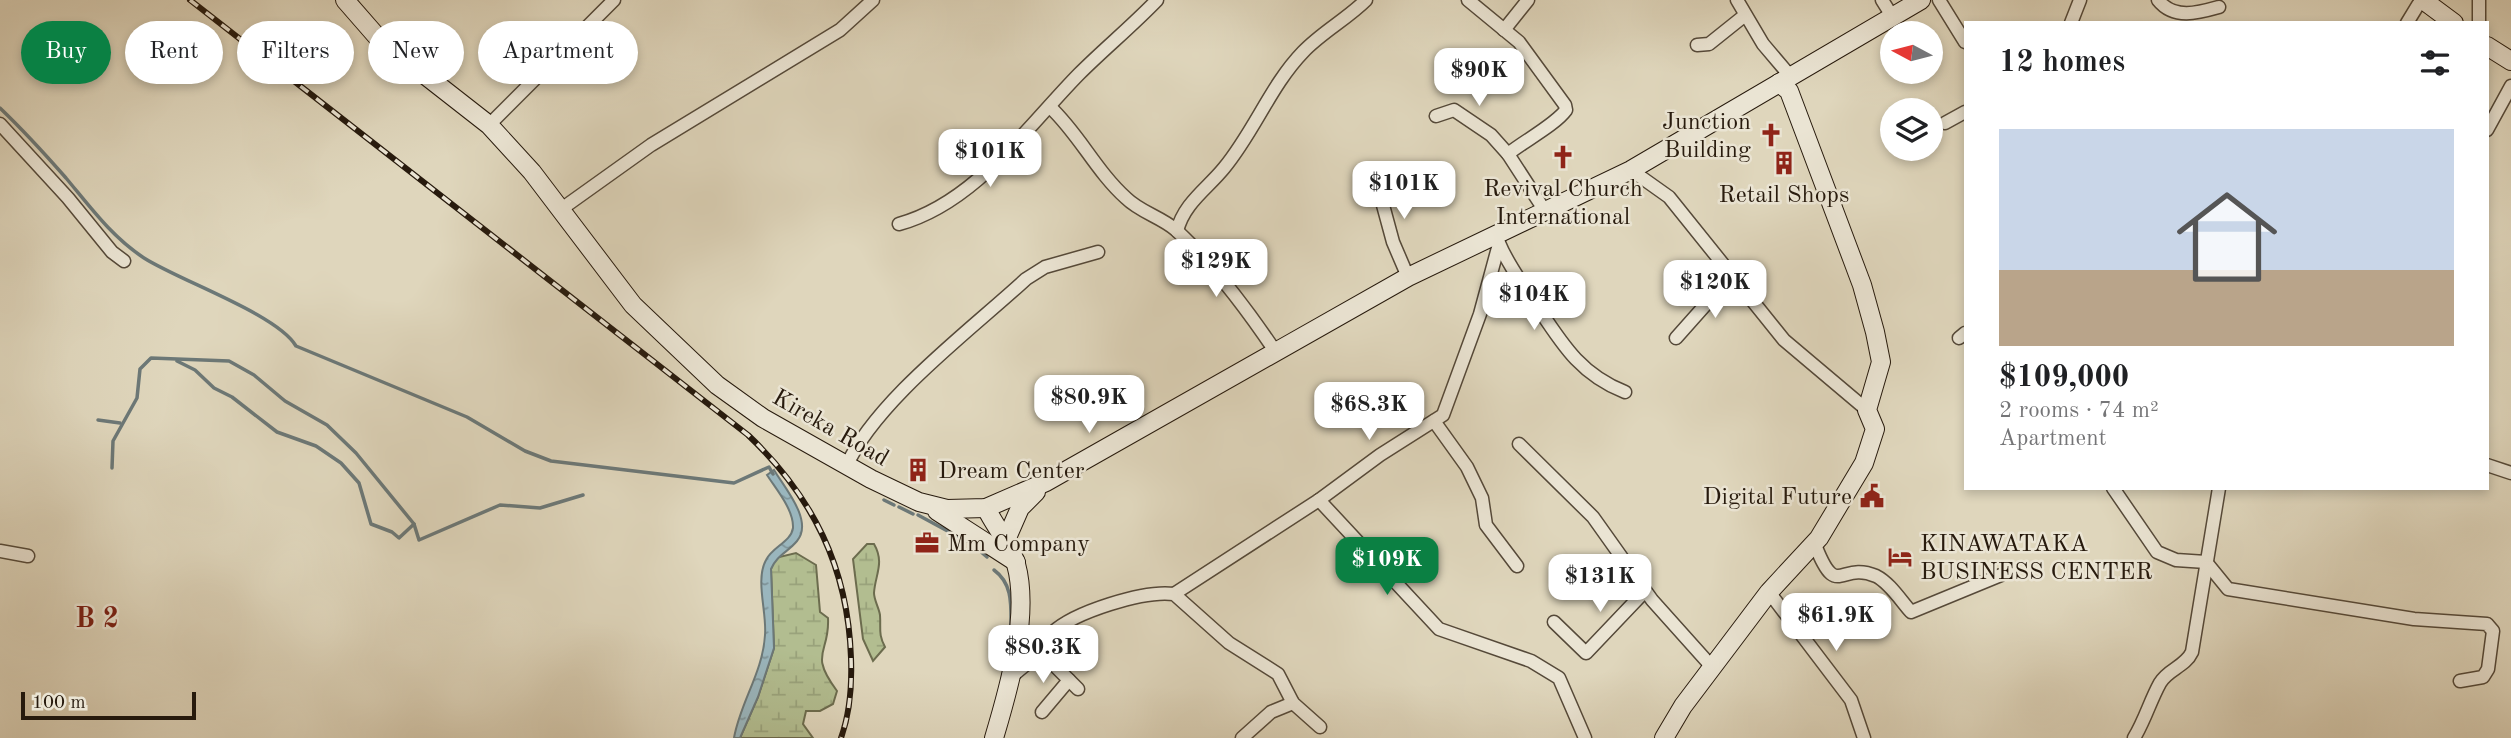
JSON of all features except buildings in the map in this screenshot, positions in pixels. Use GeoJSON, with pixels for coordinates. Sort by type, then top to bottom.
{"type":"FeatureCollection","features":[{"type":"Feature","properties":{"kind":"main road","name":"Kireka Road"},"geometry":{"type":"LineString","coordinates":[[345,0],[379,39],[489,125],[633,305],[717,385],[763,418],[846,467],[919,502],[962,510],[986,508],[1046,482],[1408,277],[1500,238],[1545,211],[1631,170],[1921,0]]}},
{"type":"Feature","properties":{"kind":"main road"},"geometry":{"type":"LineString","coordinates":[[2422,0],[2451,21]]}},
{"type":"Feature","properties":{"kind":"main road"},"geometry":{"type":"LineString","coordinates":[[2489,47],[2511,61]]}},
{"type":"Feature","properties":{"kind":"main road"},"geometry":{"type":"LineString","coordinates":[[1664,738],[1712,667],[1769,592],[1814,542],[1864,463],[1875,429],[1867,410],[1881,362],[1875,332],[1862,285],[1785,80]]}},
{"type":"Feature","properties":{"kind":"main road"},"geometry":{"type":"LineString","coordinates":[[1006,540],[1020,508],[1046,482]]}},
{"type":"Feature","properties":{"kind":"main road"},"geometry":{"type":"LineString","coordinates":[[919,502],[947,516],[1016,562]]}},
{"type":"Feature","properties":{"kind":"main road"},"geometry":{"type":"LineString","coordinates":[[986,508],[1016,562],[1020,609],[1011,677],[994,738]]}},
{"type":"Feature","properties":{"kind":"street"},"geometry":{"type":"LineString","coordinates":[[489,125],[614,0]]}},
{"type":"Feature","properties":{"kind":"street"},"geometry":{"type":"LineString","coordinates":[[559,210],[651,145],[841,30],[873,0]]}},
{"type":"Feature","properties":{"kind":"street"},"geometry":{"type":"LineString","coordinates":[[899,224],[936,210],[985,171],[1050,107],[1078,75],[1157,0]]}},
{"type":"Feature","properties":{"kind":"street"},"geometry":{"type":"LineString","coordinates":[[1177,231],[1180,216],[1196,195],[1226,166],[1275,89],[1303,52],[1366,0]]}},
{"type":"Feature","properties":{"kind":"street"},"geometry":{"type":"LineString","coordinates":[[1468,0],[1492,23],[1519,42],[1566,110],[1508,154]]}},
{"type":"Feature","properties":{"kind":"street"},"geometry":{"type":"LineString","coordinates":[[1504,30],[1528,0]]}},
{"type":"Feature","properties":{"kind":"street"},"geometry":{"type":"LineString","coordinates":[[1737,0],[1744,16],[1785,80]]}},
{"type":"Feature","properties":{"kind":"street"},"geometry":{"type":"LineString","coordinates":[[1882,0],[1892,16]]}},
{"type":"Feature","properties":{"kind":"street"},"geometry":{"type":"LineString","coordinates":[[1939,0],[1964,39]]}},
{"type":"Feature","properties":{"kind":"street"},"geometry":{"type":"LineString","coordinates":[[2072,21],[2080,0]]}},
{"type":"Feature","properties":{"kind":"street"},"geometry":{"type":"LineString","coordinates":[[2158,0],[2171,10],[2195,19],[2219,7]]}},
{"type":"Feature","properties":{"kind":"street"},"geometry":{"type":"LineString","coordinates":[[2408,21],[2422,0]]}},
{"type":"Feature","properties":{"kind":"street"},"geometry":{"type":"LineString","coordinates":[[2479,0],[2479,21]]}},
{"type":"Feature","properties":{"kind":"street"},"geometry":{"type":"LineString","coordinates":[[1697,45],[1709,44],[1744,16]]}},
{"type":"Feature","properties":{"kind":"street"},"geometry":{"type":"LineString","coordinates":[[2489,126],[2511,86]]}},
{"type":"Feature","properties":{"kind":"street"},"geometry":{"type":"LineString","coordinates":[[1050,107],[1099,170],[1138,208],[1177,231],[1242,303],[1275,351]]}},
{"type":"Feature","properties":{"kind":"street"},"geometry":{"type":"LineString","coordinates":[[1436,116],[1454,110],[1490,135],[1508,154],[1545,211]]}},
{"type":"Feature","properties":{"kind":"street"},"geometry":{"type":"LineString","coordinates":[[1945,123],[1964,113]]}},
{"type":"Feature","properties":{"kind":"street"},"geometry":{"type":"LineString","coordinates":[[0,124],[68,198],[112,252],[124,261]]}},
{"type":"Feature","properties":{"kind":"street"},"geometry":{"type":"LineString","coordinates":[[1631,170],[1669,198],[1784,340],[1867,410]]}},
{"type":"Feature","properties":{"kind":"street"},"geometry":{"type":"LineString","coordinates":[[1374,172],[1393,243],[1408,277]]}},
{"type":"Feature","properties":{"kind":"street"},"geometry":{"type":"LineString","coordinates":[[1500,238],[1511,269],[1569,355],[1598,380],[1625,392]]}},
{"type":"Feature","properties":{"kind":"street"},"geometry":{"type":"LineString","coordinates":[[1011,677],[1037,654],[1050,634],[1078,617],[1152,594],[1174,594],[1443,415],[1450,402],[1480,314],[1500,238]]}},
{"type":"Feature","properties":{"kind":"street"},"geometry":{"type":"LineString","coordinates":[[846,467],[855,446],[919,375],[1026,279],[1045,267],[1098,252]]}},
{"type":"Feature","properties":{"kind":"street"},"geometry":{"type":"LineString","coordinates":[[1675,338],[1708,302],[1736,282]]}},
{"type":"Feature","properties":{"kind":"street"},"geometry":{"type":"LineString","coordinates":[[1434,421],[1467,467],[1482,498],[1486,525],[1491,534],[1517,566]]}},
{"type":"Feature","properties":{"kind":"street"},"geometry":{"type":"LineString","coordinates":[[1519,444],[1592,517],[1645,591],[1712,667]]}},
{"type":"Feature","properties":{"kind":"street"},"geometry":{"type":"LineString","coordinates":[[2489,466],[2511,474]]}},
{"type":"Feature","properties":{"kind":"street"},"geometry":{"type":"LineString","coordinates":[[2114,490],[2157,552],[2176,560],[2206,562]]}},
{"type":"Feature","properties":{"kind":"street"},"geometry":{"type":"LineString","coordinates":[[2134,738],[2146,719],[2160,683],[2167,673],[2189,658],[2192,652],[2219,490]]}},
{"type":"Feature","properties":{"kind":"street"},"geometry":{"type":"LineString","coordinates":[[1319,500],[1438,629],[1531,661],[1559,678],[1585,738]]}},
{"type":"Feature","properties":{"kind":"street"},"geometry":{"type":"LineString","coordinates":[[1814,542],[1825,571],[1832,575],[1874,575],[1884,581],[1911,612],[2001,575]]}},
{"type":"Feature","properties":{"kind":"street"},"geometry":{"type":"LineString","coordinates":[[0,551],[28,556]]}},
{"type":"Feature","properties":{"kind":"street"},"geometry":{"type":"LineString","coordinates":[[2206,562],[2218,580],[2238,593],[2394,613],[2414,619],[2487,624],[2493,631],[2488,669],[2483,677],[2460,681]]}},
{"type":"Feature","properties":{"kind":"street"},"geometry":{"type":"LineString","coordinates":[[1554,622],[1586,653],[1645,591]]}},
{"type":"Feature","properties":{"kind":"street"},"geometry":{"type":"LineString","coordinates":[[1769,592],[1851,700],[1864,738]]}},
{"type":"Feature","properties":{"kind":"street"},"geometry":{"type":"LineString","coordinates":[[1174,594],[1229,643],[1278,674],[1293,703],[1320,727]]}},
{"type":"Feature","properties":{"kind":"street"},"geometry":{"type":"LineString","coordinates":[[1037,654],[1074,684],[1042,712]]}},
{"type":"Feature","properties":{"kind":"street"},"geometry":{"type":"LineString","coordinates":[[1242,738],[1271,712],[1293,703]]}},
{"type":"Feature","properties":{"kind":"green space"},"geometry":{"type":"Polygon","coordinates":[[[867,544],[874,544],[879,557],[874,593],[885,647],[873,661],[863,639],[853,559],[867,544]]]}},
{"type":"Feature","properties":{"kind":"green space"},"geometry":{"type":"Polygon","coordinates":[[[796,553],[816,565],[820,612],[828,618],[822,660],[828,678],[837,691],[833,704],[820,711],[806,711],[803,724],[813,738],[740,738],[758,697],[774,648],[771,569],[775,558],[796,553]]]}},
{"type":"Feature","properties":{"kind":"water"},"geometry":{"type":"Polygon","coordinates":[[[774,470],[796,504],[802,524],[801,533],[771,569],[774,648],[758,697],[740,738],[734,738],[763,649],[763,568],[769,555],[789,537],[793,528],[788,507],[767,475],[774,470]]]}},
{"type":"Feature","properties":{"kind":"waterway"},"geometry":{"type":"LineString","coordinates":[[0,108],[50,160],[102,221],[132,250],[160,267],[249,310],[285,334],[296,346],[467,417],[525,451],[551,461],[734,483],[769,467],[773,474]]}},
{"type":"Feature","properties":{"kind":"waterway"},"geometry":{"type":"LineString","coordinates":[[112,468],[113,441],[137,398],[140,369],[151,358],[229,361],[254,375],[285,401],[327,425],[356,453],[414,524],[419,540],[500,505],[540,508],[583,495]]}},
{"type":"Feature","properties":{"kind":"waterway"},"geometry":{"type":"LineString","coordinates":[[177,361],[195,370],[214,388],[232,397],[277,432],[316,446],[341,463],[359,483],[371,524],[392,532],[399,538],[414,524]]}},
{"type":"Feature","properties":{"kind":"waterway"},"geometry":{"type":"LineString","coordinates":[[98,420],[120,423]]}},
{"type":"Feature","properties":{"kind":"waterway"},"geometry":{"type":"LineString","coordinates":[[884,500],[894,505]]}},
{"type":"Feature","properties":{"kind":"waterway"},"geometry":{"type":"LineString","coordinates":[[899,507],[913,514]]}},
{"type":"Feature","properties":{"kind":"waterway"},"geometry":{"type":"LineString","coordinates":[[918,515],[966,541]]}},
{"type":"Feature","properties":{"kind":"waterway"},"geometry":{"type":"LineString","coordinates":[[974,546],[987,557]]}},
{"type":"Feature","properties":{"kind":"waterway"},"geometry":{"type":"LineString","coordinates":[[994,570],[1008,588],[1011,627]]}},
{"type":"Feature","properties":{"kind":"railway"},"geometry":{"type":"LineString","coordinates":[[190,0],[748,435],[771,459],[791,483],[823,536],[843,593],[851,678],[848,709],[841,738]]}},
{"type":"Feature","properties":{"kind":"place","name":"Junction Building"},"geometry":{"type":"Point","coordinates":[1771,135]}},
{"type":"Feature","properties":{"kind":"place","name":"Revival Church International"},"geometry":{"type":"Point","coordinates":[1563,157]}},
{"type":"Feature","properties":{"kind":"place","name":"Retail Shops"},"geometry":{"type":"Point","coordinates":[1784,163]}},
{"type":"Feature","properties":{"kind":"place","name":"Dream Center"},"geometry":{"type":"Point","coordinates":[918,470]}},
{"type":"Feature","properties":{"kind":"place","name":"Digital Future"},"geometry":{"type":"Point","coordinates":[1872,496]}},
{"type":"Feature","properties":{"kind":"place","name":"Mm Company"},"geometry":{"type":"Point","coordinates":[927,543]}},
{"type":"Feature","properties":{"kind":"place","name":"KINAWATAKA BUSINESS CENTER"},"geometry":{"type":"Point","coordinates":[1900,557]}},
{"type":"Feature","properties":{"kind":"district","name":"B 2"},"geometry":{"type":"Point","coordinates":[97,617]}}]}
